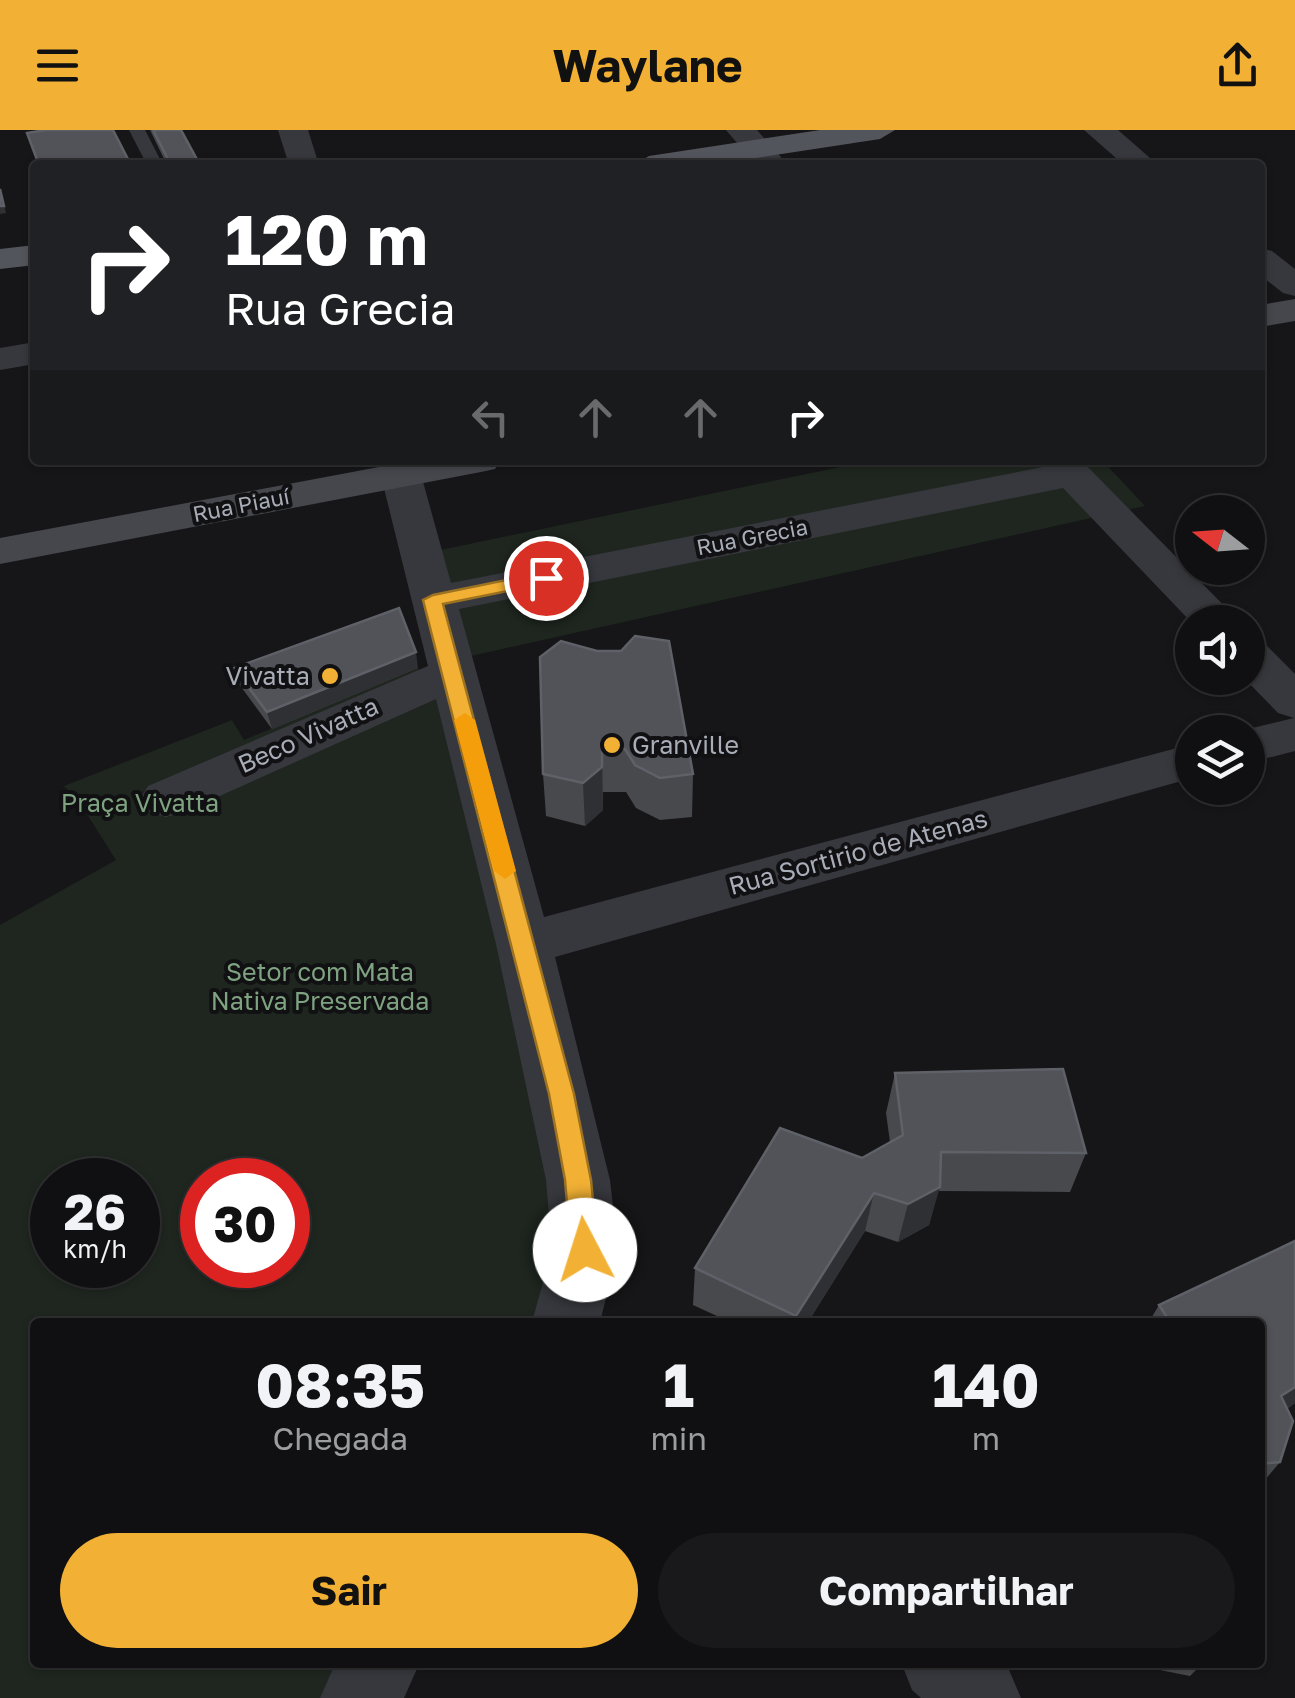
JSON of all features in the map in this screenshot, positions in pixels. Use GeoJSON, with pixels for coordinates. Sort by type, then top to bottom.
{"type":"FeatureCollection","features":[{"type":"Feature","properties":{"kind":"main road"},"geometry":{"type":"LineString","coordinates":[[680,160],[880,130]]}},
{"type":"Feature","properties":{"kind":"main road"},"geometry":{"type":"LineString","coordinates":[[0,259],[30,255]]}},
{"type":"Feature","properties":{"kind":"street"},"geometry":{"type":"LineString","coordinates":[[294,130],[303,160]]}},
{"type":"Feature","properties":{"kind":"street"},"geometry":{"type":"LineString","coordinates":[[1099,130],[1137,160]]}},
{"type":"Feature","properties":{"kind":"street"},"geometry":{"type":"LineString","coordinates":[[1265,262],[1295,286]]}},
{"type":"Feature","properties":{"kind":"street"},"geometry":{"type":"LineString","coordinates":[[1265,315],[1295,310]]}},
{"type":"Feature","properties":{"kind":"street"},"geometry":{"type":"LineString","coordinates":[[0,359],[30,354]]}},
{"type":"Feature","properties":{"kind":"street","name":"Rua Piauí"},"geometry":{"type":"LineString","coordinates":[[0,551],[400,468],[430,465]]}},
{"type":"Feature","properties":{"kind":"street"},"geometry":{"type":"LineString","coordinates":[[1065,467],[1200,605]]}},
{"type":"Feature","properties":{"kind":"street","name":"Rua Grecia"},"geometry":{"type":"LineString","coordinates":[[433,600],[1065,467]]}},
{"type":"Feature","properties":{"kind":"street"},"geometry":{"type":"LineString","coordinates":[[400,468],[524,944],[578,1180],[585,1250],[567,1318]]}},
{"type":"Feature","properties":{"kind":"street"},"geometry":{"type":"LineString","coordinates":[[1265,671],[1295,702]]}},
{"type":"Feature","properties":{"kind":"street","name":"Beco Vivatta"},"geometry":{"type":"LineString","coordinates":[[166,800],[451,674]]}},
{"type":"Feature","properties":{"kind":"street"},"geometry":{"type":"LineString","coordinates":[[1265,742],[1295,734]]}},
{"type":"Feature","properties":{"kind":"street","name":"Rua Sortirio de Atenas"},"geometry":{"type":"LineString","coordinates":[[524,944],[1175,766]]}},
{"type":"Feature","properties":{"kind":"street"},"geometry":{"type":"LineString","coordinates":[[947,1668],[981,1698]]}},
{"type":"Feature","properties":{"kind":"lane"},"geometry":{"type":"LineString","coordinates":[[137,130],[152,160]]}},
{"type":"Feature","properties":{"kind":"green space"},"geometry":{"type":"Polygon","coordinates":[[[850,465],[1107,465],[1145,506],[435,664],[402,558],[850,465]]]}},
{"type":"Feature","properties":{"kind":"green space","name":"Setor com Mata Nativa Preservada"},"geometry":{"type":"Polygon","coordinates":[[[418,668],[429,697],[443,692],[570,1245],[546,1318],[30,1318],[30,1668],[354,1668],[339,1692],[320,1698],[0,1698],[0,925],[116,860],[78,800],[64,786],[232,720],[244,740],[418,668]]]}},
{"type":"Feature","properties":{"kind":"building"},"geometry":{"type":"Polygon","coordinates":[[[113,130],[128,160],[37,160],[27,133],[113,130]]]}},
{"type":"Feature","properties":{"kind":"building"},"geometry":{"type":"Polygon","coordinates":[[[153,130],[181,130],[197,160],[168,160],[153,130]]]}},
{"type":"Feature","properties":{"kind":"building","name":"Vivatta"},"geometry":{"type":"Polygon","coordinates":[[[399,608],[416,652],[267,712],[234,668],[399,608]]]}},
{"type":"Feature","properties":{"kind":"building","name":"Granville"},"geometry":{"type":"Polygon","coordinates":[[[635,636],[669,641],[693,774],[660,778],[635,765],[625,749],[602,749],[602,767],[583,783],[543,774],[540,657],[561,641],[597,651],[621,651],[635,636]]]}},
{"type":"Feature","properties":{"kind":"building"},"geometry":{"type":"Polygon","coordinates":[[[1063,1069],[1086,1153],[941,1152],[940,1187],[908,1204],[874,1193],[796,1316],[695,1268],[780,1128],[862,1158],[903,1135],[895,1073],[1063,1069]]]}},
{"type":"Feature","properties":{"kind":"building"},"geometry":{"type":"Polygon","coordinates":[[[1295,1241],[1295,1387],[1281,1396],[1293,1421],[1280,1462],[1265,1464],[1265,1318],[1167,1318],[1159,1305],[1295,1241]]]}},
{"type":"Feature","properties":{"kind":"slow traffic"},"geometry":{"type":"LineString","coordinates":[[465,720],[505,871]]}},
{"type":"Feature","properties":{"kind":"place","name":"Vivatta"},"geometry":{"type":"Point","coordinates":[330,676]}},
{"type":"Feature","properties":{"kind":"place","name":"Granville"},"geometry":{"type":"Point","coordinates":[612,745]}},
{"type":"Feature","properties":{"kind":"route"},"geometry":{"type":"LineString","coordinates":[[546,578],[433,600],[562,1094],[578,1180],[585,1250]]}},
{"type":"Feature","properties":{"kind":"park label","name":"Praça Vivatta"},"geometry":{"type":"Point","coordinates":[140,803]}}]}
